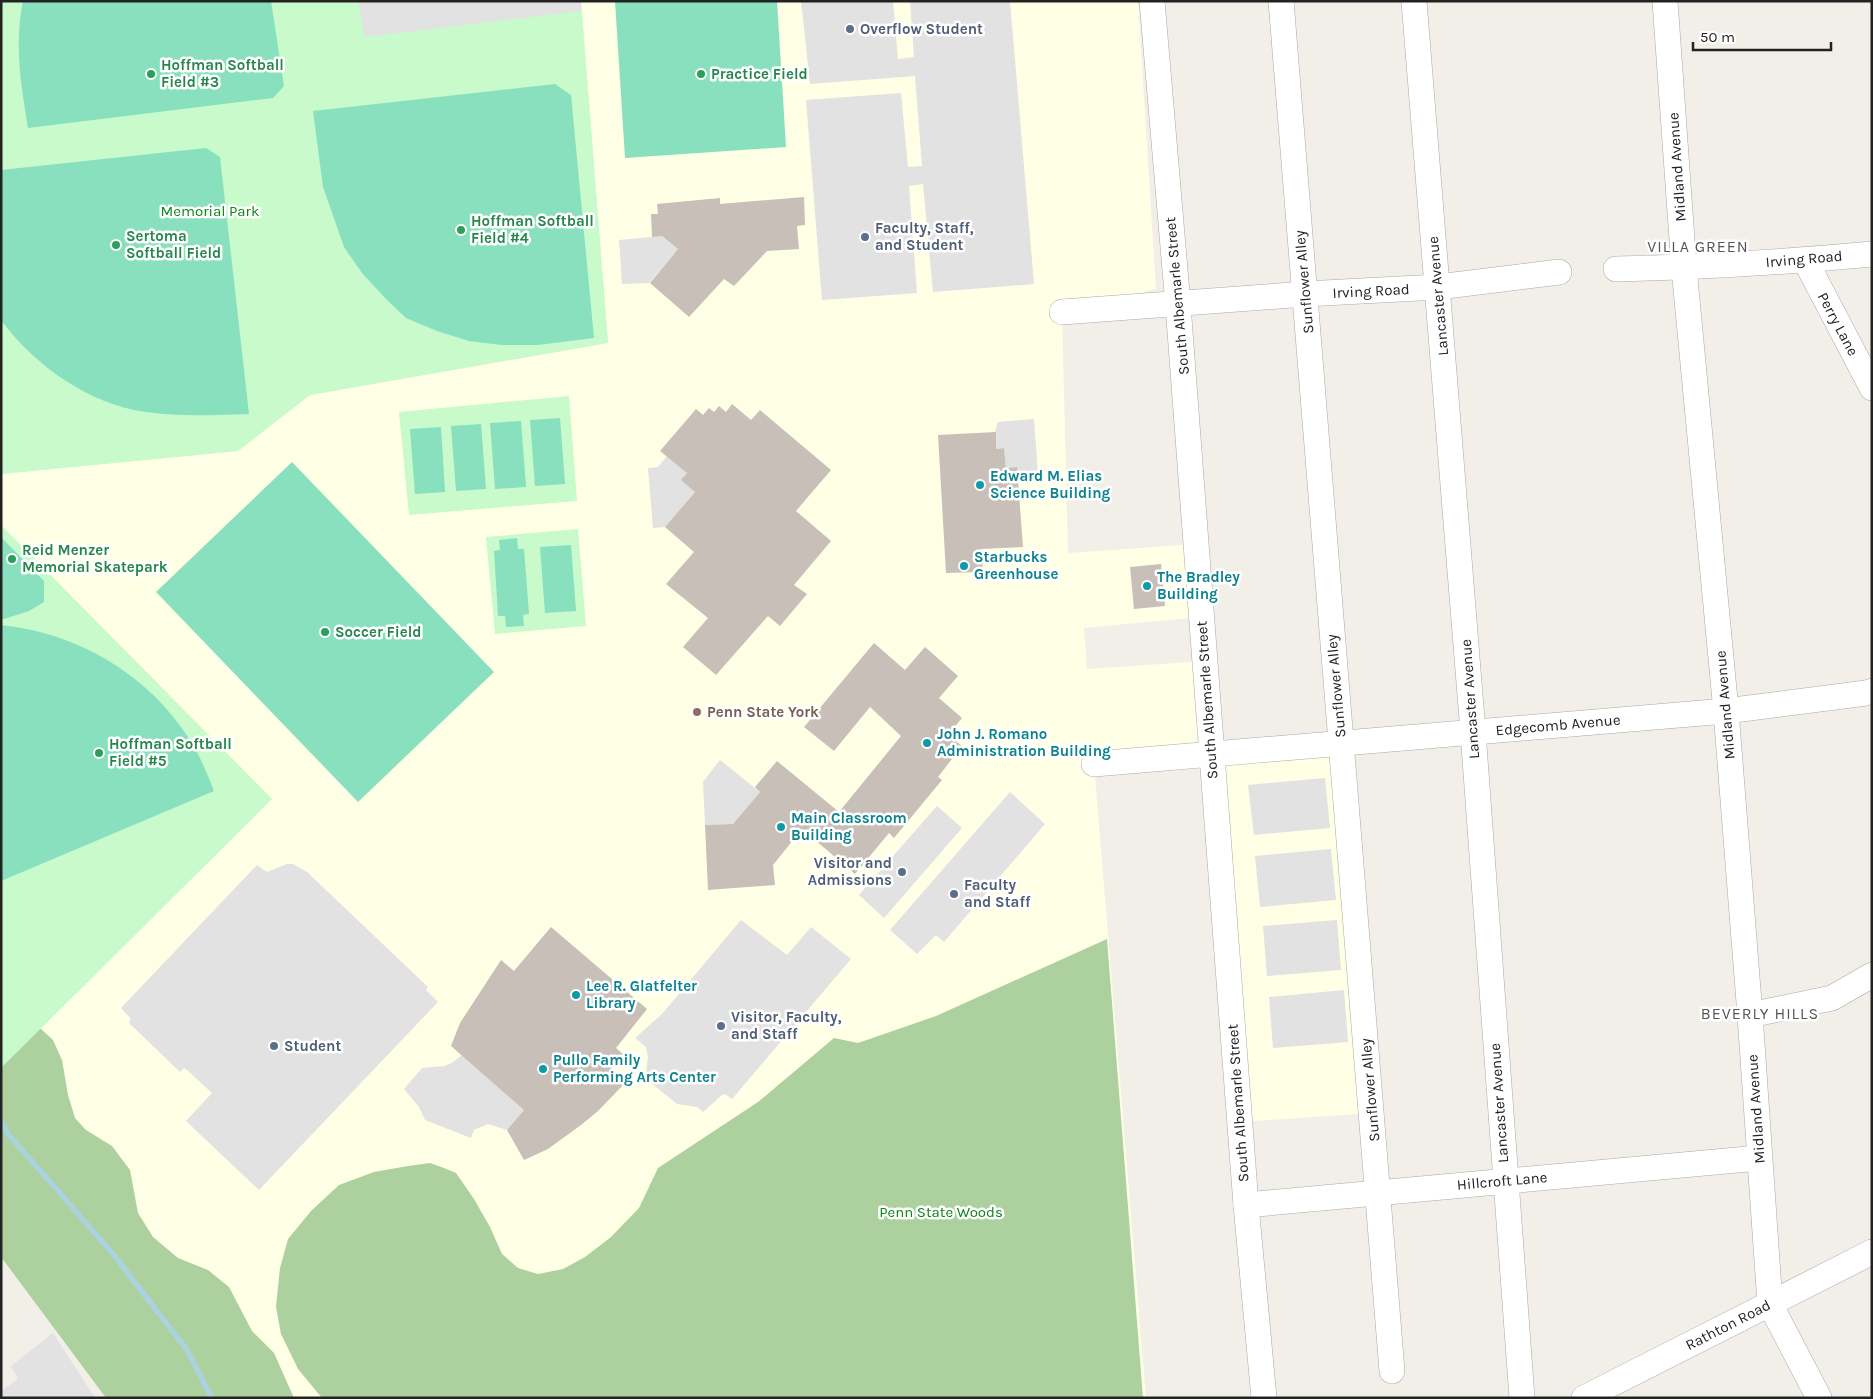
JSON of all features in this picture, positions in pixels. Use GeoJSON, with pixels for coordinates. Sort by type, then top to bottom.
{"type":"FeatureCollection","features":[{"type":"Feature","properties":{"kind":"street","name":"South Albemarle Street"},"geometry":{"type":"LineString","coordinates":[[1152,1],[1178,304],[1246,1205],[1264,1398]]}},
{"type":"Feature","properties":{"kind":"street","name":"Sunflower Alley"},"geometry":{"type":"LineString","coordinates":[[1281,1],[1392,1371]]}},
{"type":"Feature","properties":{"kind":"street","name":"Lancaster Avenue"},"geometry":{"type":"LineString","coordinates":[[1414,1],[1473,732],[1522,1398]]}},
{"type":"Feature","properties":{"kind":"street","name":"Midland Avenue"},"geometry":{"type":"LineString","coordinates":[[1665,1],[1684,268],[1726,711],[1770,1304],[1819,1398]]}},
{"type":"Feature","properties":{"kind":"street","name":"Irving Road"},"geometry":{"type":"LineString","coordinates":[[1616,270],[1684,268],[1872,254]]}},
{"type":"Feature","properties":{"kind":"street","name":"Perry Lane"},"geometry":{"type":"LineString","coordinates":[[1805,260],[1872,388]]}},
{"type":"Feature","properties":{"kind":"street","name":"Irving Road"},"geometry":{"type":"LineString","coordinates":[[1062,312],[1305,294],[1438,288],[1559,272]]}},
{"type":"Feature","properties":{"kind":"street","name":"Edgecomb Avenue"},"geometry":{"type":"LineString","coordinates":[[1094,764],[1726,711],[1866,694],[1872,691]]}},
{"type":"Feature","properties":{"kind":"street"},"geometry":{"type":"LineString","coordinates":[[1750,1015],[1832,998],[1872,975]]}},
{"type":"Feature","properties":{"kind":"street","name":"Hillcroft Lane"},"geometry":{"type":"LineString","coordinates":[[1246,1205],[1759,1158]]}},
{"type":"Feature","properties":{"kind":"street","name":"Rathton Road"},"geometry":{"type":"LineString","coordinates":[[1584,1398],[1872,1252]]}},
{"type":"Feature","properties":{"kind":"shaded area"},"geometry":{"type":"Polygon","coordinates":[[[358,1],[581,1],[581,11],[365,37],[358,1]]]}},
{"type":"Feature","properties":{"kind":"shaded area","name":"Penn State York"},"geometry":{"type":"Polygon","coordinates":[[[581,1],[1138,1],[1156,289],[1062,313],[1068,553],[1196,544],[1201,617],[1084,628],[1087,669],[1205,661],[1212,755],[1341,744],[1372,1113],[1239,1122],[1211,755],[1094,764],[1146,1398],[106,1398],[1,1257],[1,1068],[272,799],[1,525],[1,474],[238,451],[310,395],[608,343],[581,1]]]}},
{"type":"Feature","properties":{"kind":"shaded area"},"geometry":{"type":"Polygon","coordinates":[[[801,1],[893,1],[898,59],[914,57],[910,1],[1010,1],[1034,284],[933,292],[923,184],[909,186],[917,293],[822,300],[806,100],[901,93],[908,167],[922,166],[915,76],[810,84],[801,1]]]}},
{"type":"Feature","properties":{"kind":"shaded area"},"geometry":{"type":"Polygon","coordinates":[[[662,236],[678,249],[649,283],[622,284],[619,240],[662,236]]]}},
{"type":"Feature","properties":{"kind":"shaded area"},"geometry":{"type":"Polygon","coordinates":[[[1034,419],[1038,475],[1018,476],[1017,467],[1006,468],[1004,448],[996,449],[995,432],[998,422],[1034,419]]]}},
{"type":"Feature","properties":{"kind":"shaded area"},"geometry":{"type":"Polygon","coordinates":[[[667,456],[682,459],[695,492],[665,527],[653,528],[648,468],[658,467],[667,456]]]}},
{"type":"Feature","properties":{"kind":"shaded area"},"geometry":{"type":"Polygon","coordinates":[[[720,760],[760,792],[733,824],[705,825],[703,782],[720,760]]]}},
{"type":"Feature","properties":{"kind":"shaded area"},"geometry":{"type":"Polygon","coordinates":[[[1325,778],[1330,828],[1254,835],[1248,785],[1325,778]]]}},
{"type":"Feature","properties":{"kind":"shaded area","name":"Faculty and Staff"},"geometry":{"type":"Polygon","coordinates":[[[1010,792],[1045,824],[944,942],[936,935],[917,954],[890,930],[1010,792]]]}},
{"type":"Feature","properties":{"kind":"shaded area","name":"Visitor and Admissions"},"geometry":{"type":"Polygon","coordinates":[[[937,806],[962,828],[884,918],[859,895],[937,806]]]}},
{"type":"Feature","properties":{"kind":"shaded area"},"geometry":{"type":"Polygon","coordinates":[[[1331,849],[1336,900],[1260,907],[1255,856],[1331,849]]]}},
{"type":"Feature","properties":{"kind":"shaded area","name":"Student"},"geometry":{"type":"Polygon","coordinates":[[[287,864],[293,864],[307,872],[428,987],[426,990],[438,1002],[259,1190],[186,1121],[212,1093],[184,1068],[180,1072],[129,1023],[131,1019],[121,1008],[257,865],[267,872],[287,864]]]}},
{"type":"Feature","properties":{"kind":"shaded area","name":"Visitor, Faculty, and Staff"},"geometry":{"type":"Polygon","coordinates":[[[741,920],[787,955],[811,927],[851,959],[732,1099],[725,1094],[722,1095],[703,1112],[697,1107],[677,1104],[651,1083],[647,1078],[646,1072],[648,1057],[646,1047],[635,1038],[662,1014],[741,920]]]}},
{"type":"Feature","properties":{"kind":"shaded area"},"geometry":{"type":"Polygon","coordinates":[[[1337,920],[1341,970],[1267,976],[1263,926],[1337,920]]]}},
{"type":"Feature","properties":{"kind":"shaded area"},"geometry":{"type":"Polygon","coordinates":[[[1344,990],[1348,1042],[1273,1048],[1269,997],[1344,990]]]}},
{"type":"Feature","properties":{"kind":"shaded area"},"geometry":{"type":"Polygon","coordinates":[[[462,1055],[524,1110],[507,1130],[488,1124],[474,1130],[471,1138],[425,1120],[419,1107],[404,1089],[422,1068],[445,1066],[462,1055]]]}},
{"type":"Feature","properties":{"kind":"shaded area"},"geometry":{"type":"Polygon","coordinates":[[[53,1333],[95,1398],[1,1398],[1,1391],[18,1379],[11,1366],[53,1333]]]}},
{"type":"Feature","properties":{"kind":"green space","name":"Memorial Park"},"geometry":{"type":"Polygon","coordinates":[[[1,1],[581,1],[608,343],[310,395],[238,451],[1,474],[1,1]]]}},
{"type":"Feature","properties":{"kind":"green space","name":"Hoffman Softball Field #3"},"geometry":{"type":"Polygon","coordinates":[[[23,1],[271,1],[284,86],[273,98],[28,128],[21,81],[19,49],[20,17],[23,1]]]}},
{"type":"Feature","properties":{"kind":"green space","name":"Practice Field"},"geometry":{"type":"Polygon","coordinates":[[[615,1],[777,1],[786,147],[625,158],[615,1]]]}},
{"type":"Feature","properties":{"kind":"green space","name":"Hoffman Softball Field #4"},"geometry":{"type":"Polygon","coordinates":[[[555,84],[571,95],[594,338],[538,345],[501,345],[469,341],[437,331],[406,318],[362,273],[344,247],[323,187],[313,111],[555,84]]]}},
{"type":"Feature","properties":{"kind":"green space","name":"Sertoma Softball Field"},"geometry":{"type":"Polygon","coordinates":[[[206,148],[220,157],[249,414],[159,414],[125,408],[84,392],[30,353],[1,320],[1,170],[206,148]]]}},
{"type":"Feature","properties":{"kind":"green space"},"geometry":{"type":"Polygon","coordinates":[[[569,396],[577,501],[409,515],[399,412],[569,396]]]}},
{"type":"Feature","properties":{"kind":"green space"},"geometry":{"type":"Polygon","coordinates":[[[560,418],[565,484],[535,486],[530,420],[560,418]]]}},
{"type":"Feature","properties":{"kind":"green space"},"geometry":{"type":"Polygon","coordinates":[[[521,421],[526,487],[495,489],[490,423],[521,421]]]}},
{"type":"Feature","properties":{"kind":"green space"},"geometry":{"type":"Polygon","coordinates":[[[481,424],[486,489],[456,491],[451,426],[481,424]]]}},
{"type":"Feature","properties":{"kind":"green space"},"geometry":{"type":"Polygon","coordinates":[[[441,427],[445,492],[415,494],[410,429],[441,427]]]}},
{"type":"Feature","properties":{"kind":"green space","name":"Soccer Field"},"geometry":{"type":"Polygon","coordinates":[[[292,462],[494,672],[358,802],[156,592],[292,462]]]}},
{"type":"Feature","properties":{"kind":"green space"},"geometry":{"type":"Polygon","coordinates":[[[1,525],[272,799],[1,1068],[1,525]]]}},
{"type":"Feature","properties":{"kind":"green space"},"geometry":{"type":"Polygon","coordinates":[[[578,529],[586,626],[495,634],[486,537],[578,529]]]}},
{"type":"Feature","properties":{"kind":"green space","name":"Reid Menzer Memorial Skatepark"},"geometry":{"type":"Polygon","coordinates":[[[1,537],[44,581],[44,602],[29,611],[4,619],[1,619],[1,537]]]}},
{"type":"Feature","properties":{"kind":"green space"},"geometry":{"type":"Polygon","coordinates":[[[517,538],[518,549],[524,549],[529,614],[523,615],[524,626],[506,627],[505,616],[498,616],[494,551],[500,550],[499,540],[517,538]]]}},
{"type":"Feature","properties":{"kind":"green space"},"geometry":{"type":"Polygon","coordinates":[[[571,545],[576,611],[545,613],[540,547],[571,545]]]}},
{"type":"Feature","properties":{"kind":"green space","name":"Hoffman Softball Field #5"},"geometry":{"type":"Polygon","coordinates":[[[1,625],[57,637],[109,661],[132,677],[154,695],[173,716],[200,758],[214,791],[1,881],[1,625]]]}},
{"type":"Feature","properties":{"kind":"green space","name":"Penn State Woods"},"geometry":{"type":"Polygon","coordinates":[[[1107,939],[1143,1398],[322,1398],[298,1369],[281,1334],[276,1307],[280,1268],[288,1239],[311,1211],[339,1185],[374,1172],[408,1166],[430,1163],[444,1168],[456,1173],[490,1227],[502,1254],[518,1268],[538,1274],[563,1269],[585,1257],[611,1237],[639,1208],[658,1168],[758,1102],[834,1038],[858,1043],[936,1016],[1107,939]]]}},
{"type":"Feature","properties":{"kind":"green space"},"geometry":{"type":"Polygon","coordinates":[[[1,984],[28,1017],[53,1040],[62,1060],[68,1095],[75,1118],[86,1130],[112,1146],[130,1170],[138,1213],[153,1237],[178,1258],[208,1270],[229,1287],[252,1331],[274,1353],[294,1398],[106,1398],[1,1257],[1,984]]]}},
{"type":"Feature","properties":{"kind":"building"},"geometry":{"type":"Polygon","coordinates":[[[804,197],[805,225],[797,226],[799,249],[767,251],[734,286],[724,279],[689,317],[650,283],[678,249],[662,236],[652,237],[651,214],[658,214],[657,204],[720,198],[720,204],[804,197]]]}},
{"type":"Feature","properties":{"kind":"building"},"geometry":{"type":"Polygon","coordinates":[[[732,404],[751,420],[760,410],[831,470],[796,511],[831,541],[794,585],[807,594],[780,626],[768,616],[716,675],[683,647],[708,618],[666,584],[694,552],[665,527],[695,492],[681,480],[687,473],[660,451],[696,409],[703,415],[709,408],[714,412],[719,406],[726,412],[732,404]]]}},
{"type":"Feature","properties":{"kind":"building","name":"Edward M. Elias Science Building"},"geometry":{"type":"Polygon","coordinates":[[[996,432],[996,449],[1004,448],[1006,468],[1017,467],[1023,547],[981,549],[983,572],[946,573],[938,435],[996,432]]]}},
{"type":"Feature","properties":{"kind":"building","name":"The Bradley Building"},"geometry":{"type":"Polygon","coordinates":[[[1161,564],[1165,606],[1134,609],[1130,567],[1161,564]]]}},
{"type":"Feature","properties":{"kind":"building"},"geometry":{"type":"Polygon","coordinates":[[[874,643],[905,670],[925,647],[958,676],[939,698],[962,718],[948,735],[962,746],[938,777],[942,780],[894,838],[889,833],[855,874],[802,829],[773,865],[775,885],[708,890],[705,825],[733,824],[760,792],[755,787],[777,761],[839,812],[901,736],[870,707],[834,751],[804,727],[874,643]]]}},
{"type":"Feature","properties":{"kind":"building","name":"Pullo Family Performing Arts Center"},"geometry":{"type":"Polygon","coordinates":[[[551,927],[647,1009],[616,1048],[623,1054],[610,1070],[625,1083],[598,1111],[581,1125],[548,1149],[524,1160],[507,1130],[524,1110],[451,1046],[460,1023],[501,960],[514,971],[551,927]]]}},
{"type":"Feature","properties":{"kind":"waterway"},"geometry":{"type":"LineString","coordinates":[[1,1122],[9,1135],[113,1254],[187,1350],[212,1398]]}},
{"type":"Feature","properties":{"kind":"place","name":"Overflow Student"},"geometry":{"type":"Point","coordinates":[850,29]}},
{"type":"Feature","properties":{"kind":"place","name":"Hoffman Softball Field #3"},"geometry":{"type":"Point","coordinates":[151,74]}},
{"type":"Feature","properties":{"kind":"place","name":"Practice Field"},"geometry":{"type":"Point","coordinates":[701,74]}},
{"type":"Feature","properties":{"kind":"place","name":"Hoffman Softball Field #4"},"geometry":{"type":"Point","coordinates":[461,230]}},
{"type":"Feature","properties":{"kind":"place","name":"Faculty, Staff, and Student"},"geometry":{"type":"Point","coordinates":[865,237]}},
{"type":"Feature","properties":{"kind":"place","name":"Sertoma Softball Field"},"geometry":{"type":"Point","coordinates":[116,245]}},
{"type":"Feature","properties":{"kind":"place","name":"Edward M. Elias Science Building"},"geometry":{"type":"Point","coordinates":[980,485]}},
{"type":"Feature","properties":{"kind":"place","name":"Reid Menzer Memorial Skatepark"},"geometry":{"type":"Point","coordinates":[12,559]}},
{"type":"Feature","properties":{"kind":"place","name":"Starbucks Greenhouse"},"geometry":{"type":"Point","coordinates":[964,566]}},
{"type":"Feature","properties":{"kind":"place","name":"The Bradley Building"},"geometry":{"type":"Point","coordinates":[1147,586]}},
{"type":"Feature","properties":{"kind":"place","name":"Soccer Field"},"geometry":{"type":"Point","coordinates":[325,632]}},
{"type":"Feature","properties":{"kind":"place","name":"Penn State York"},"geometry":{"type":"Point","coordinates":[697,712]}},
{"type":"Feature","properties":{"kind":"place","name":"John J. Romano Administration Building"},"geometry":{"type":"Point","coordinates":[927,743]}},
{"type":"Feature","properties":{"kind":"place","name":"Hoffman Softball Field #5"},"geometry":{"type":"Point","coordinates":[99,753]}},
{"type":"Feature","properties":{"kind":"place","name":"Main Classroom Building"},"geometry":{"type":"Point","coordinates":[781,827]}},
{"type":"Feature","properties":{"kind":"place","name":"Visitor and Admissions"},"geometry":{"type":"Point","coordinates":[902,872]}},
{"type":"Feature","properties":{"kind":"place","name":"Faculty and Staff"},"geometry":{"type":"Point","coordinates":[954,894]}},
{"type":"Feature","properties":{"kind":"place","name":"Lee R. Glatfelter Library"},"geometry":{"type":"Point","coordinates":[576,995]}},
{"type":"Feature","properties":{"kind":"place","name":"Visitor, Faculty, and Staff"},"geometry":{"type":"Point","coordinates":[721,1026]}},
{"type":"Feature","properties":{"kind":"place","name":"Student"},"geometry":{"type":"Point","coordinates":[274,1046]}},
{"type":"Feature","properties":{"kind":"place","name":"Pullo Family Performing Arts Center"},"geometry":{"type":"Point","coordinates":[543,1069]}},
{"type":"Feature","properties":{"kind":"district","name":"VILLA GREEN"},"geometry":{"type":"Point","coordinates":[1698,246]}},
{"type":"Feature","properties":{"kind":"district","name":"BEVERLY HILLS"},"geometry":{"type":"Point","coordinates":[1760,1013]}}]}
